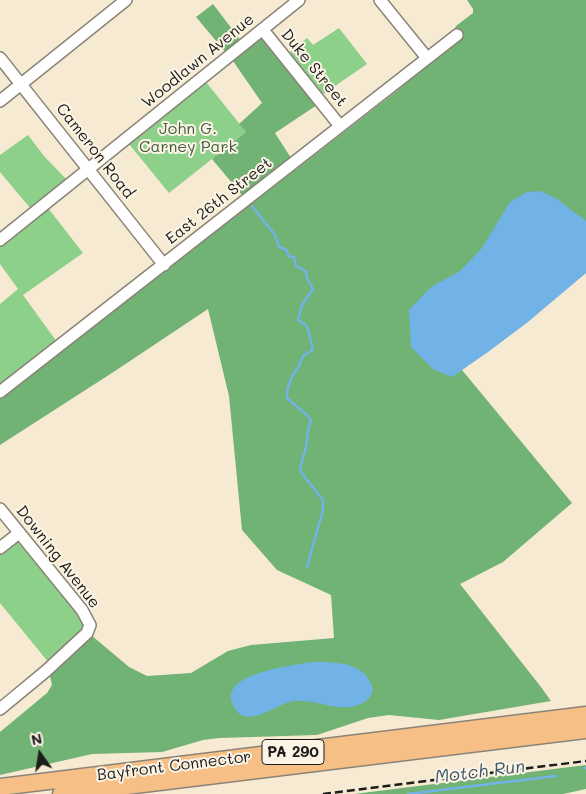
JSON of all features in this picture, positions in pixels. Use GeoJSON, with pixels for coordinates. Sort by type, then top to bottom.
{"type":"FeatureCollection","features":[{"type":"Feature","properties":{"kind":"highway","name":"Bayfront Connector"},"geometry":{"type":"LineString","coordinates":[[0,787],[586,715]]}},
{"type":"Feature","properties":{"kind":"highway","name":"Bayfront Connector"},"geometry":{"type":"LineString","coordinates":[[61,794],[586,730]]}},
{"type":"Feature","properties":{"kind":"street"},"geometry":{"type":"LineString","coordinates":[[0,101],[126,0]]}},
{"type":"Feature","properties":{"kind":"street","name":"Woodlawn Avenue"},"geometry":{"type":"LineString","coordinates":[[0,240],[300,0]]}},
{"type":"Feature","properties":{"kind":"street"},"geometry":{"type":"LineString","coordinates":[[380,0],[427,58]]}},
{"type":"Feature","properties":{"kind":"street","name":"Duke Street"},"geometry":{"type":"LineString","coordinates":[[263,30],[340,126]]}},
{"type":"Feature","properties":{"kind":"street","name":"East 26th Street"},"geometry":{"type":"LineString","coordinates":[[0,392],[457,35]]}},
{"type":"Feature","properties":{"kind":"street","name":"Cameron Road"},"geometry":{"type":"LineString","coordinates":[[0,58],[164,265]]}},
{"type":"Feature","properties":{"kind":"street","name":"Downing Avenue"},"geometry":{"type":"LineString","coordinates":[[0,509],[82,610],[90,625],[87,634],[0,709]]}},
{"type":"Feature","properties":{"kind":"street"},"geometry":{"type":"LineString","coordinates":[[0,548],[19,533]]}},
{"type":"Feature","properties":{"kind":"green space"},"geometry":{"type":"Polygon","coordinates":[[[467,0],[586,0],[586,273],[462,370],[572,503],[503,562],[460,584],[551,701],[439,720],[389,715],[368,718],[317,735],[219,738],[203,740],[162,752],[92,754],[0,775],[0,732],[47,693],[52,685],[49,672],[91,635],[129,667],[147,676],[191,673],[228,651],[251,645],[334,638],[331,595],[277,570],[242,530],[229,396],[208,309],[0,445],[0,399],[393,94],[460,39],[454,30],[456,26],[473,13],[473,9],[467,0]]]}},
{"type":"Feature","properties":{"kind":"green space"},"geometry":{"type":"Polygon","coordinates":[[[213,4],[242,42],[227,54],[196,17],[213,4]]]}},
{"type":"Feature","properties":{"kind":"green space"},"geometry":{"type":"Polygon","coordinates":[[[339,28],[367,64],[322,95],[288,54],[307,38],[313,45],[339,28]]]}},
{"type":"Feature","properties":{"kind":"green space"},"geometry":{"type":"Polygon","coordinates":[[[263,37],[317,105],[275,133],[291,158],[242,195],[212,159],[246,132],[239,124],[262,103],[233,61],[263,37]]]}},
{"type":"Feature","properties":{"kind":"green space","name":"John G. Carney Park"},"geometry":{"type":"Polygon","coordinates":[[[206,82],[246,132],[169,193],[129,144],[206,82]]]}},
{"type":"Feature","properties":{"kind":"green space"},"geometry":{"type":"Polygon","coordinates":[[[28,135],[44,156],[68,181],[31,209],[0,172],[0,155],[28,135]]]}},
{"type":"Feature","properties":{"kind":"green space"},"geometry":{"type":"Polygon","coordinates":[[[48,208],[83,253],[23,295],[57,342],[0,386],[0,304],[18,289],[0,264],[0,245],[48,208]]]}},
{"type":"Feature","properties":{"kind":"green space"},"geometry":{"type":"Polygon","coordinates":[[[20,541],[84,621],[84,630],[49,663],[0,603],[0,554],[15,542],[20,541]]]}},
{"type":"Feature","properties":{"kind":"green space"},"geometry":{"type":"Polygon","coordinates":[[[586,765],[586,789],[563,794],[354,794],[586,765]]]}},
{"type":"Feature","properties":{"kind":"water"},"geometry":{"type":"Polygon","coordinates":[[[541,191],[557,199],[586,221],[586,273],[528,322],[452,377],[433,369],[411,347],[409,310],[431,287],[460,271],[482,248],[510,202],[527,192],[541,191]]]}},
{"type":"Feature","properties":{"kind":"water"},"geometry":{"type":"Polygon","coordinates":[[[311,662],[346,664],[354,667],[367,676],[371,684],[371,695],[366,701],[349,707],[295,701],[288,702],[256,716],[242,715],[236,710],[231,698],[234,688],[243,680],[272,669],[311,662]]]}},
{"type":"Feature","properties":{"kind":"waterway"},"geometry":{"type":"LineString","coordinates":[[252,206],[275,235],[279,247],[287,250],[288,256],[294,257],[296,266],[306,271],[307,278],[313,289],[302,305],[298,320],[307,326],[312,350],[303,356],[294,373],[288,387],[287,398],[311,420],[300,471],[323,500],[323,510],[307,567]]}},
{"type":"Feature","properties":{"kind":"waterway","name":"Motch Run"},"geometry":{"type":"LineString","coordinates":[[408,794],[556,776]]}},
{"type":"Feature","properties":{"kind":"railway"},"geometry":{"type":"LineString","coordinates":[[323,794],[586,761]]}}]}
